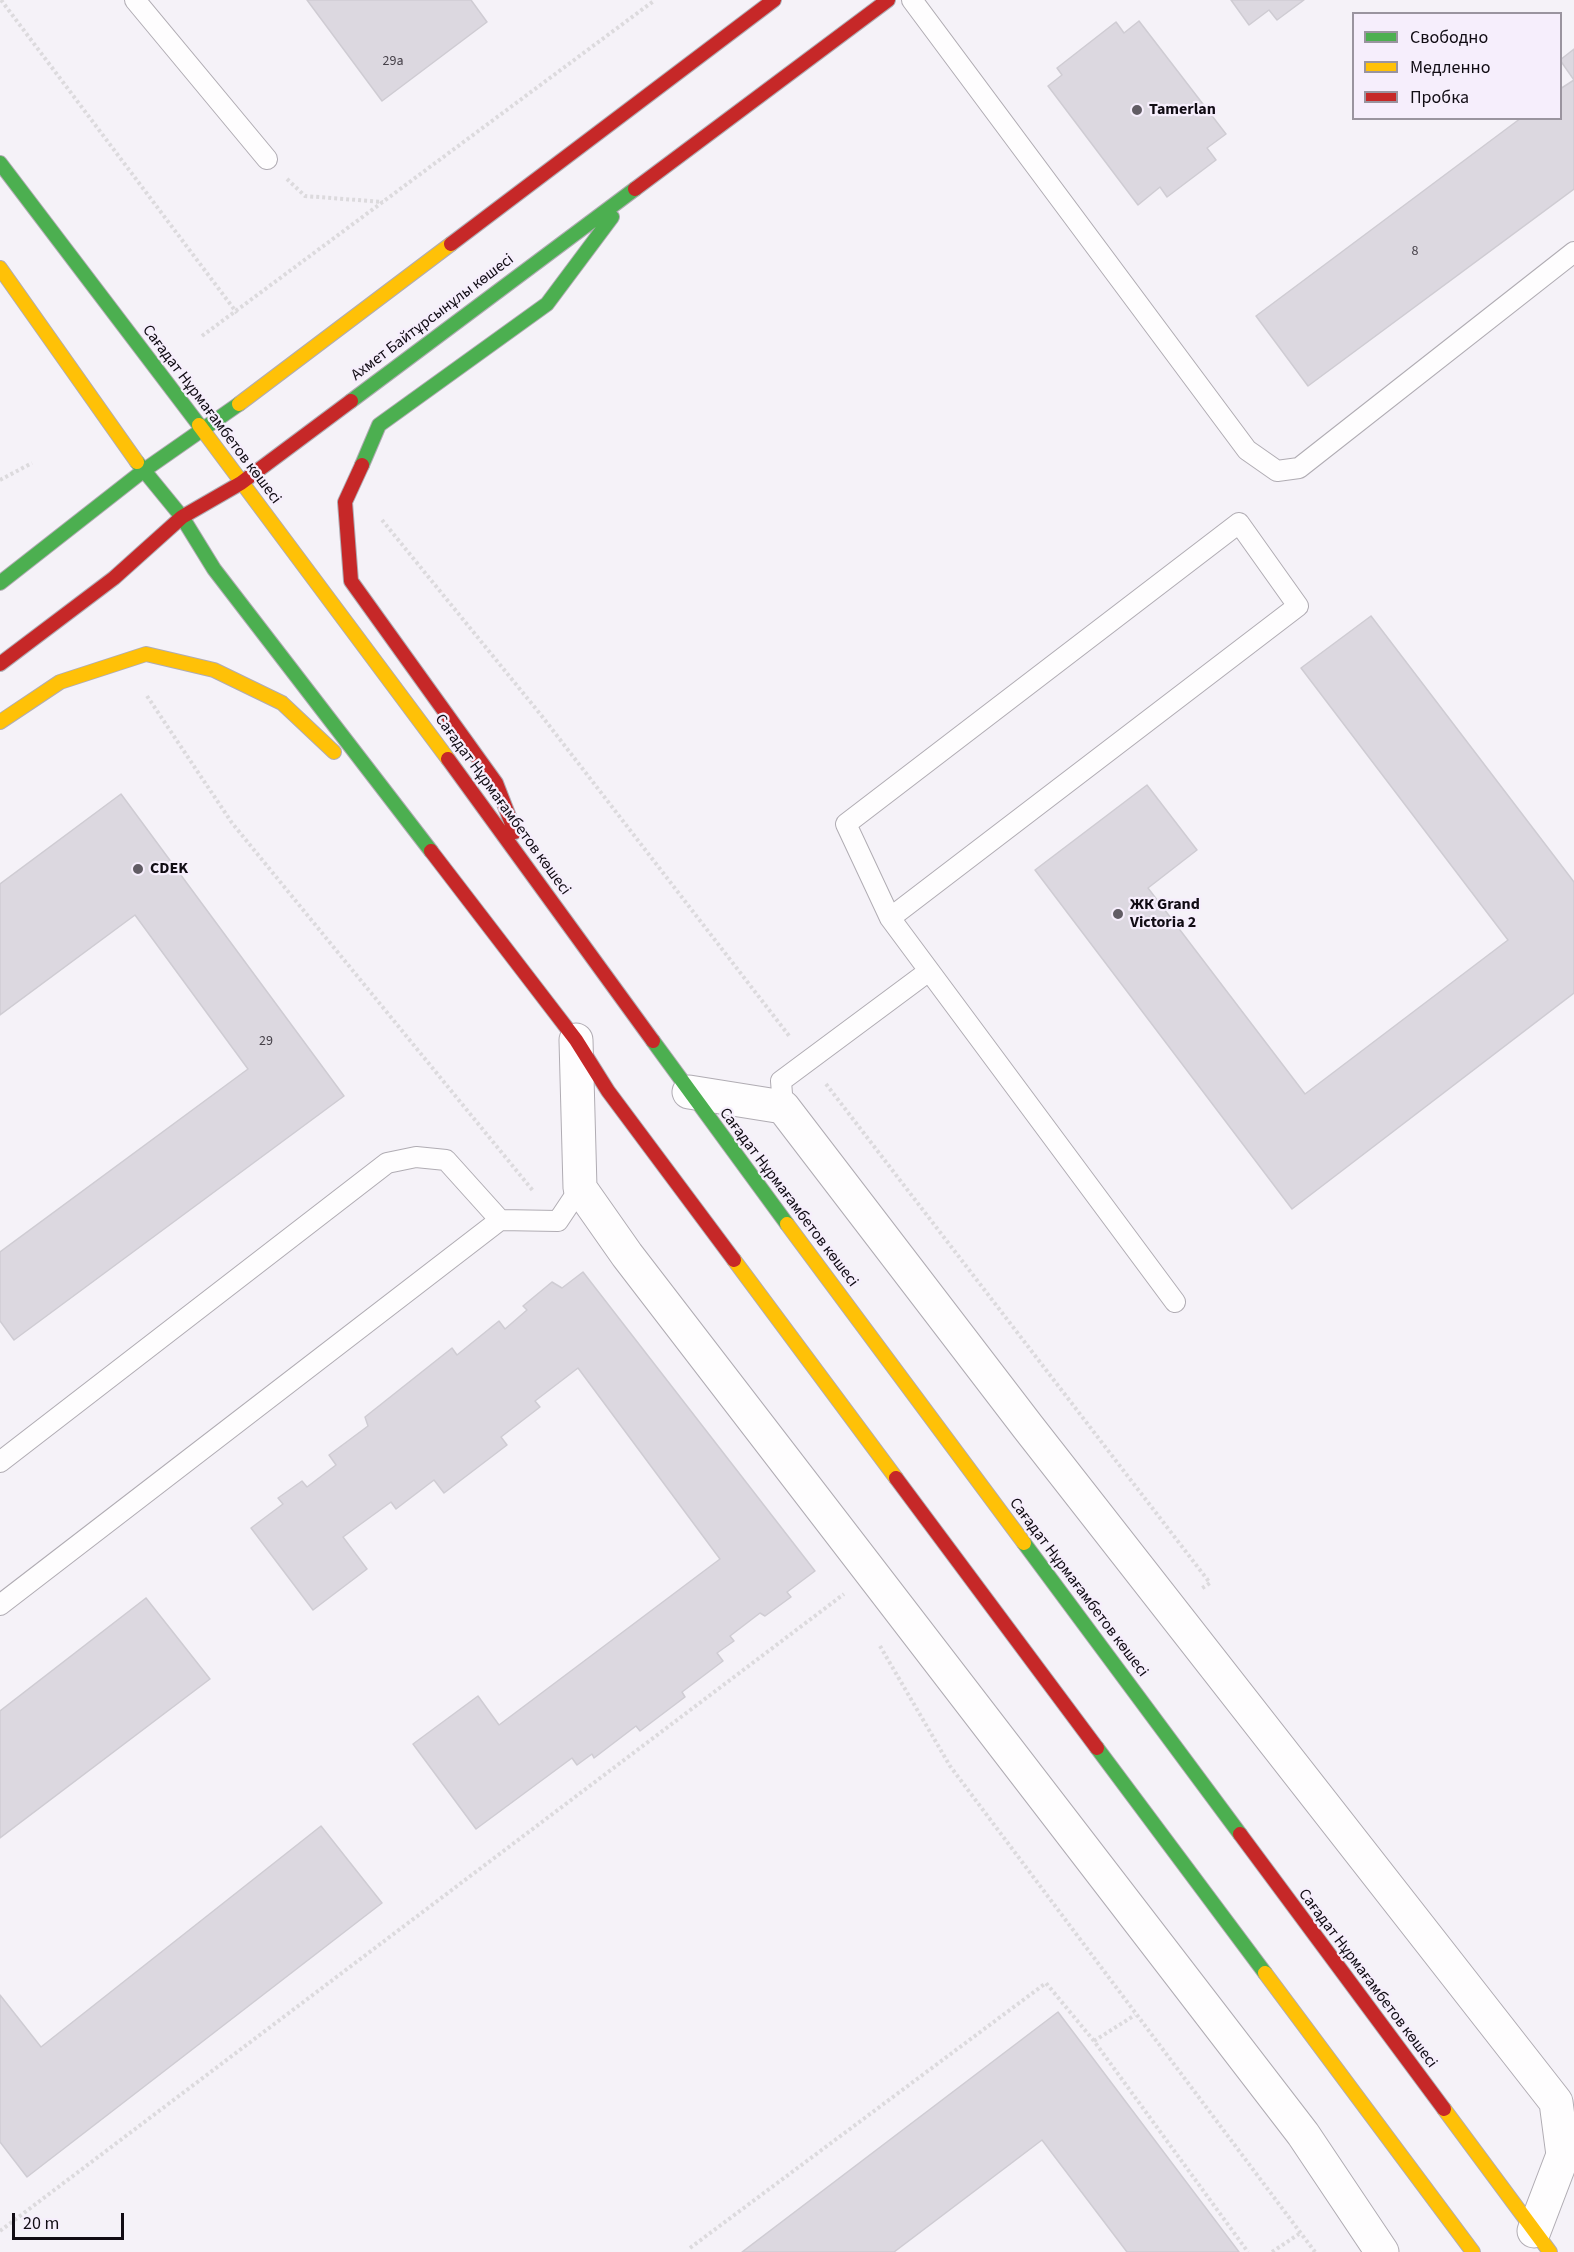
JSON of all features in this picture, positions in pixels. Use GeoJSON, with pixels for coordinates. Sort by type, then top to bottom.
{"type":"FeatureCollection","features":[{"type":"Feature","properties":{"kind":"street"},"geometry":{"type":"LineString","coordinates":[[0,584],[143,471],[202,432],[774,0]]}},
{"type":"Feature","properties":{"kind":"street","name":"Ахмет Байтұрсынұлы көшесі"},"geometry":{"type":"LineString","coordinates":[[0,664],[114,578],[182,517],[241,483],[888,0]]}},
{"type":"Feature","properties":{"kind":"street","name":"Сағадат Нұрмағамбетов көшесі"},"geometry":{"type":"LineString","coordinates":[[0,163],[528,867],[689,1092],[1542,2241]]}},
{"type":"Feature","properties":{"kind":"street"},"geometry":{"type":"LineString","coordinates":[[528,867],[496,783],[351,581],[345,502],[379,425],[547,303],[635,187]]}},
{"type":"Feature","properties":{"kind":"street"},"geometry":{"type":"LineString","coordinates":[[0,268],[143,471],[182,517],[214,569],[576,1040],[609,1091],[1473,2252]]}},
{"type":"Feature","properties":{"kind":"street"},"geometry":{"type":"LineString","coordinates":[[0,296],[34,315]]}},
{"type":"Feature","properties":{"kind":"street"},"geometry":{"type":"LineString","coordinates":[[0,722],[60,682],[146,654],[214,670],[282,703],[410,825]]}},
{"type":"Feature","properties":{"kind":"street"},"geometry":{"type":"LineString","coordinates":[[576,1040],[580,1188],[627,1255],[1303,2134],[1382,2252]]}},
{"type":"Feature","properties":{"kind":"street"},"geometry":{"type":"LineString","coordinates":[[689,1092],[783,1107],[1028,1427],[1556,2102],[1563,2155],[1542,2241]]}},
{"type":"Feature","properties":{"kind":"lane"},"geometry":{"type":"LineString","coordinates":[[135,0],[267,159]]}},
{"type":"Feature","properties":{"kind":"lane"},"geometry":{"type":"LineString","coordinates":[[912,0],[1247,450],[1277,471],[1299,468],[1574,252]]}},
{"type":"Feature","properties":{"kind":"lane"},"geometry":{"type":"LineString","coordinates":[[890,918],[1298,606],[1239,523],[846,824],[890,918],[1175,1302]]}},
{"type":"Feature","properties":{"kind":"lane"},"geometry":{"type":"LineString","coordinates":[[783,1107],[780,1081],[929,971]]}},
{"type":"Feature","properties":{"kind":"lane"},"geometry":{"type":"LineString","coordinates":[[0,1462],[387,1163],[416,1156],[446,1160],[500,1220]]}},
{"type":"Feature","properties":{"kind":"lane"},"geometry":{"type":"LineString","coordinates":[[0,1605],[500,1220],[558,1221],[580,1188]]}},
{"type":"Feature","properties":{"kind":"path"},"geometry":{"type":"LineString","coordinates":[[1,0],[237,313]]}},
{"type":"Feature","properties":{"kind":"path"},"geometry":{"type":"LineString","coordinates":[[202,336],[237,313],[655,0]]}},
{"type":"Feature","properties":{"kind":"path"},"geometry":{"type":"LineString","coordinates":[[267,159],[305,196],[384,202]]}},
{"type":"Feature","properties":{"kind":"path"},"geometry":{"type":"LineString","coordinates":[[0,480],[32,462]]}},
{"type":"Feature","properties":{"kind":"path"},"geometry":{"type":"LineString","coordinates":[[147,696],[232,823],[558,1221]]}},
{"type":"Feature","properties":{"kind":"path"},"geometry":{"type":"LineString","coordinates":[[0,2231],[847,1592]]}},
{"type":"Feature","properties":{"kind":"path"},"geometry":{"type":"LineString","coordinates":[[878,1643],[950,1766],[1299,2234],[1316,2252]]}},
{"type":"Feature","properties":{"kind":"path"},"geometry":{"type":"LineString","coordinates":[[690,2248],[1046,1983],[1094,2041],[1248,2252]]}},
{"type":"Feature","properties":{"kind":"path"},"geometry":{"type":"LineString","coordinates":[[1094,2041],[1135,2014]]}},
{"type":"Feature","properties":{"kind":"path"},"geometry":{"type":"LineString","coordinates":[[1272,2252],[1299,2234]]}},
{"type":"Feature","properties":{"kind":"building"},"geometry":{"type":"Polygon","coordinates":[[[307,0],[471,0],[487,22],[382,101],[307,0]]]}},
{"type":"Feature","properties":{"kind":"building"},"geometry":{"type":"Polygon","coordinates":[[[1231,0],[1304,0],[1277,20],[1269,10],[1249,25],[1231,0]]]}},
{"type":"Feature","properties":{"kind":"building","name":"Tamerlan"},"geometry":{"type":"Polygon","coordinates":[[[1139,21],[1226,134],[1207,148],[1216,160],[1167,197],[1160,187],[1138,205],[1048,86],[1062,75],[1057,68],[1116,22],[1124,33],[1139,21]]]}},
{"type":"Feature","properties":{"kind":"building"},"geometry":{"type":"Polygon","coordinates":[[[1574,49],[1574,80],[1562,63],[1562,58],[1574,49]]]}},
{"type":"Feature","properties":{"kind":"building"},"geometry":{"type":"Polygon","coordinates":[[[1574,80],[1574,189],[1308,386],[1256,316],[1518,120],[1562,120],[1562,88],[1574,80]]]}},
{"type":"Feature","properties":{"kind":"building","name":"ЖК Grand Victoria 2"},"geometry":{"type":"Polygon","coordinates":[[[1371,616],[1574,882],[1574,993],[1292,1209],[1035,870],[1147,785],[1197,850],[1148,888],[1305,1094],[1508,940],[1301,668],[1371,616]]]}},
{"type":"Feature","properties":{"kind":"building"},"geometry":{"type":"Polygon","coordinates":[[[121,794],[344,1096],[14,1340],[0,1321],[0,1252],[248,1069],[135,915],[0,1015],[0,884],[121,794]]]}},
{"type":"Feature","properties":{"kind":"building"},"geometry":{"type":"Polygon","coordinates":[[[583,1272],[815,1571],[787,1592],[791,1597],[765,1616],[760,1613],[730,1636],[734,1641],[717,1653],[723,1661],[682,1692],[685,1697],[640,1731],[636,1726],[594,1758],[592,1754],[577,1765],[572,1758],[476,1829],[413,1744],[478,1696],[499,1725],[720,1559],[578,1368],[535,1401],[540,1407],[501,1437],[507,1445],[444,1493],[434,1480],[396,1509],[391,1502],[343,1537],[367,1569],[313,1610],[251,1528],[283,1504],[278,1498],[302,1481],[307,1487],[336,1465],[329,1455],[368,1426],[365,1417],[452,1348],[457,1355],[499,1321],[505,1329],[527,1310],[523,1306],[552,1282],[562,1288],[583,1272]]]}},
{"type":"Feature","properties":{"kind":"building"},"geometry":{"type":"Polygon","coordinates":[[[146,1598],[210,1679],[0,1838],[0,1711],[146,1598]]]}},
{"type":"Feature","properties":{"kind":"building"},"geometry":{"type":"Polygon","coordinates":[[[321,1826],[382,1903],[27,2177],[0,2142],[0,1995],[41,2047],[321,1826]]]}},
{"type":"Feature","properties":{"kind":"building"},"geometry":{"type":"Polygon","coordinates":[[[1058,2012],[1239,2252],[1127,2252],[1042,2140],[894,2252],[742,2252],[1058,2012]]]}},
{"type":"Feature","properties":{"kind":"traffic: fast"},"geometry":{"type":"LineString","coordinates":[[0,163],[199,425]]}},
{"type":"Feature","properties":{"kind":"traffic: fast"},"geometry":{"type":"LineString","coordinates":[[351,401],[635,189]]}},
{"type":"Feature","properties":{"kind":"traffic: fast"},"geometry":{"type":"LineString","coordinates":[[362,465],[379,425],[547,304],[612,217]]}},
{"type":"Feature","properties":{"kind":"traffic: fast"},"geometry":{"type":"LineString","coordinates":[[0,583],[143,471],[239,404]]}},
{"type":"Feature","properties":{"kind":"traffic: fast"},"geometry":{"type":"LineString","coordinates":[[137,462],[182,517],[214,569],[431,851]]}},
{"type":"Feature","properties":{"kind":"traffic: fast"},"geometry":{"type":"LineString","coordinates":[[653,1041],[787,1224]]}},
{"type":"Feature","properties":{"kind":"traffic: fast"},"geometry":{"type":"LineString","coordinates":[[1024,1543],[1240,1834]]}},
{"type":"Feature","properties":{"kind":"traffic: fast"},"geometry":{"type":"LineString","coordinates":[[1097,1748],[1265,1973]]}},
{"type":"Feature","properties":{"kind":"traffic: slow"},"geometry":{"type":"LineString","coordinates":[[239,404],[451,244]]}},
{"type":"Feature","properties":{"kind":"traffic: slow"},"geometry":{"type":"LineString","coordinates":[[0,268],[137,462]]}},
{"type":"Feature","properties":{"kind":"traffic: slow"},"geometry":{"type":"LineString","coordinates":[[199,425],[448,759]]}},
{"type":"Feature","properties":{"kind":"traffic: slow"},"geometry":{"type":"LineString","coordinates":[[0,722],[60,682],[146,654],[214,670],[282,703],[334,752]]}},
{"type":"Feature","properties":{"kind":"traffic: slow"},"geometry":{"type":"LineString","coordinates":[[787,1224],[1024,1543]]}},
{"type":"Feature","properties":{"kind":"traffic: slow"},"geometry":{"type":"LineString","coordinates":[[734,1260],[896,1478]]}},
{"type":"Feature","properties":{"kind":"traffic: slow"},"geometry":{"type":"LineString","coordinates":[[1265,1973],[1473,2252]]}},
{"type":"Feature","properties":{"kind":"traffic: slow"},"geometry":{"type":"LineString","coordinates":[[1444,2109],[1550,2252]]}},
{"type":"Feature","properties":{"kind":"traffic: jam"},"geometry":{"type":"LineString","coordinates":[[451,244],[774,0]]}},
{"type":"Feature","properties":{"kind":"traffic: jam"},"geometry":{"type":"LineString","coordinates":[[635,189],[888,0]]}},
{"type":"Feature","properties":{"kind":"traffic: jam"},"geometry":{"type":"LineString","coordinates":[[0,664],[114,578],[182,517],[241,483],[351,401]]}},
{"type":"Feature","properties":{"kind":"traffic: jam"},"geometry":{"type":"LineString","coordinates":[[362,465],[345,502],[351,581],[496,783],[515,832]]}},
{"type":"Feature","properties":{"kind":"traffic: jam"},"geometry":{"type":"LineString","coordinates":[[448,759],[653,1041]]}},
{"type":"Feature","properties":{"kind":"traffic: jam"},"geometry":{"type":"LineString","coordinates":[[431,851],[576,1040],[608,1091],[734,1260]]}},
{"type":"Feature","properties":{"kind":"traffic: jam"},"geometry":{"type":"LineString","coordinates":[[896,1478],[1097,1748]]}},
{"type":"Feature","properties":{"kind":"traffic: jam"},"geometry":{"type":"LineString","coordinates":[[1240,1834],[1444,2109]]}},
{"type":"Feature","properties":{"kind":"place","name":"Tamerlan"},"geometry":{"type":"Point","coordinates":[1137,110]}},
{"type":"Feature","properties":{"kind":"place","name":"CDEK"},"geometry":{"type":"Point","coordinates":[138,869]}},
{"type":"Feature","properties":{"kind":"place","name":"ЖК Grand Victoria 2"},"geometry":{"type":"Point","coordinates":[1118,914]}}]}
